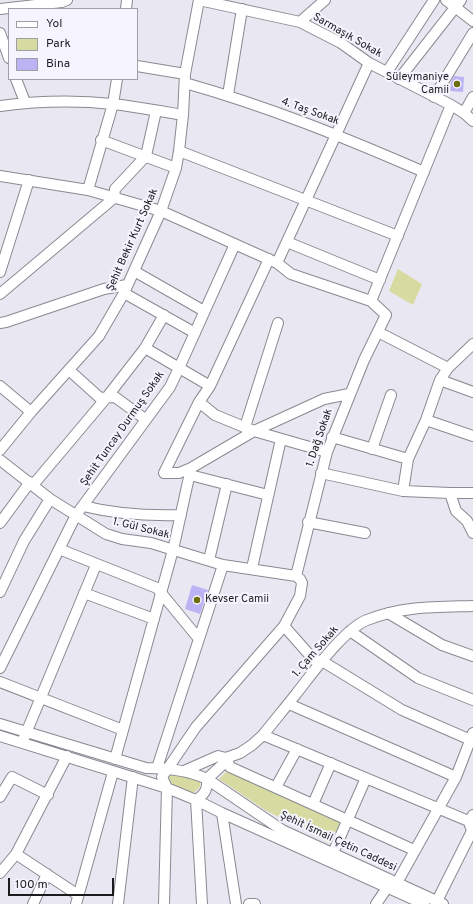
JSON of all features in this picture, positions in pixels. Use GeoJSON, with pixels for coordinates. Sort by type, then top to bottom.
{"type":"FeatureCollection","features":[{"type":"Feature","properties":{"kind":"street","name":"Sarmaşık Sokak"},"geometry":{"type":"LineString","coordinates":[[198,0],[300,22],[341,43],[369,63],[451,105],[473,121]]}},
{"type":"Feature","properties":{"kind":"street","name":"Şehit Bekir Kurt Sokak"},"geometry":{"type":"LineString","coordinates":[[0,450],[31,412],[99,336],[126,289],[161,211],[176,168],[179,151],[185,78],[198,0]]}},
{"type":"Feature","properties":{"kind":"street"},"geometry":{"type":"LineString","coordinates":[[300,22],[325,0]]}},
{"type":"Feature","properties":{"kind":"street"},"geometry":{"type":"LineString","coordinates":[[387,72],[434,0]]}},
{"type":"Feature","properties":{"kind":"street"},"geometry":{"type":"LineString","coordinates":[[446,0],[459,4],[473,21]]}},
{"type":"Feature","properties":{"kind":"street"},"geometry":{"type":"LineString","coordinates":[[0,9],[64,1]]}},
{"type":"Feature","properties":{"kind":"street"},"geometry":{"type":"LineString","coordinates":[[400,79],[459,4]]}},
{"type":"Feature","properties":{"kind":"street"},"geometry":{"type":"LineString","coordinates":[[228,95],[242,9]]}},
{"type":"Feature","properties":{"kind":"street"},"geometry":{"type":"LineString","coordinates":[[0,33],[8,55]]}},
{"type":"Feature","properties":{"kind":"street"},"geometry":{"type":"LineString","coordinates":[[434,97],[473,33]]}},
{"type":"Feature","properties":{"kind":"street"},"geometry":{"type":"LineString","coordinates":[[349,394],[324,399],[250,429],[190,471],[164,473],[199,402],[210,386],[273,261],[287,242],[369,63]]}},
{"type":"Feature","properties":{"kind":"street","name":"4. Taş Sokak"},"geometry":{"type":"LineString","coordinates":[[138,66],[185,78],[336,134],[424,172]]}},
{"type":"Feature","properties":{"kind":"street"},"geometry":{"type":"LineString","coordinates":[[16,80],[25,102]]}},
{"type":"Feature","properties":{"kind":"street"},"geometry":{"type":"LineString","coordinates":[[88,190],[101,140],[113,104],[117,80]]}},
{"type":"Feature","properties":{"kind":"street"},"geometry":{"type":"LineString","coordinates":[[464,113],[473,97]]}},
{"type":"Feature","properties":{"kind":"street"},"geometry":{"type":"LineString","coordinates":[[0,106],[25,102],[113,104],[183,115]]}},
{"type":"Feature","properties":{"kind":"street"},"geometry":{"type":"LineString","coordinates":[[0,176],[88,190],[161,211],[273,261],[291,274],[371,301],[451,105]]}},
{"type":"Feature","properties":{"kind":"street"},"geometry":{"type":"LineString","coordinates":[[0,294],[114,198],[115,189],[146,156],[156,111]]}},
{"type":"Feature","properties":{"kind":"street"},"geometry":{"type":"LineString","coordinates":[[101,140],[176,168]]}},
{"type":"Feature","properties":{"kind":"street"},"geometry":{"type":"LineString","coordinates":[[179,151],[398,236]]}},
{"type":"Feature","properties":{"kind":"street"},"geometry":{"type":"LineString","coordinates":[[0,272],[2,256],[29,180]]}},
{"type":"Feature","properties":{"kind":"street"},"geometry":{"type":"LineString","coordinates":[[287,242],[380,280]]}},
{"type":"Feature","properties":{"kind":"street","name":"Şehit Tuncay Durmuş Sokak"},"geometry":{"type":"LineString","coordinates":[[0,668],[76,515],[145,419],[170,387],[235,244]]}},
{"type":"Feature","properties":{"kind":"street"},"geometry":{"type":"LineString","coordinates":[[134,271],[204,312]]}},
{"type":"Feature","properties":{"kind":"street"},"geometry":{"type":"LineString","coordinates":[[0,323],[104,289],[126,289],[164,315],[195,333]]}},
{"type":"Feature","properties":{"kind":"street","name":"1. Dağ Sokak"},"geometry":{"type":"LineString","coordinates":[[296,576],[326,452],[349,394],[386,315],[371,301]]}},
{"type":"Feature","properties":{"kind":"street"},"geometry":{"type":"LineString","coordinates":[[0,523],[31,484],[108,397],[145,348],[164,315]]}},
{"type":"Feature","properties":{"kind":"street"},"geometry":{"type":"LineString","coordinates":[[250,429],[278,323]]}},
{"type":"Feature","properties":{"kind":"street"},"geometry":{"type":"LineString","coordinates":[[378,332],[448,368]]}},
{"type":"Feature","properties":{"kind":"street"},"geometry":{"type":"LineString","coordinates":[[403,491],[408,460],[426,420],[440,380],[448,368],[473,344]]}},
{"type":"Feature","properties":{"kind":"street"},"geometry":{"type":"LineString","coordinates":[[145,348],[210,386]]}},
{"type":"Feature","properties":{"kind":"street"},"geometry":{"type":"LineString","coordinates":[[69,370],[100,398],[115,397],[145,419]]}},
{"type":"Feature","properties":{"kind":"street"},"geometry":{"type":"LineString","coordinates":[[440,380],[473,392]]}},
{"type":"Feature","properties":{"kind":"street"},"geometry":{"type":"LineString","coordinates":[[0,386],[31,412]]}},
{"type":"Feature","properties":{"kind":"street"},"geometry":{"type":"LineString","coordinates":[[372,449],[391,395]]}},
{"type":"Feature","properties":{"kind":"street"},"geometry":{"type":"LineString","coordinates":[[199,402],[215,414],[250,429],[326,452]]}},
{"type":"Feature","properties":{"kind":"street"},"geometry":{"type":"LineString","coordinates":[[426,420],[473,436]]}},
{"type":"Feature","properties":{"kind":"street"},"geometry":{"type":"LineString","coordinates":[[332,437],[408,460]]}},
{"type":"Feature","properties":{"kind":"street"},"geometry":{"type":"LineString","coordinates":[[252,568],[281,439]]}},
{"type":"Feature","properties":{"kind":"street","name":"1. Gül Sokak"},"geometry":{"type":"LineString","coordinates":[[0,460],[50,499],[106,534],[122,539],[151,543],[223,565],[252,568],[296,576]]}},
{"type":"Feature","properties":{"kind":"street"},"geometry":{"type":"LineString","coordinates":[[190,471],[227,484],[268,495]]}},
{"type":"Feature","properties":{"kind":"street"},"geometry":{"type":"LineString","coordinates":[[115,759],[173,550],[190,471]]}},
{"type":"Feature","properties":{"kind":"street"},"geometry":{"type":"LineString","coordinates":[[321,473],[403,491],[473,493]]}},
{"type":"Feature","properties":{"kind":"street"},"geometry":{"type":"LineString","coordinates":[[209,560],[227,484]]}},
{"type":"Feature","properties":{"kind":"street"},"geometry":{"type":"LineString","coordinates":[[450,493],[456,511],[467,521],[473,533]]}},
{"type":"Feature","properties":{"kind":"street"},"geometry":{"type":"LineString","coordinates":[[0,592],[24,541],[50,499]]}},
{"type":"Feature","properties":{"kind":"street"},"geometry":{"type":"LineString","coordinates":[[83,506],[126,514],[156,516],[181,515]]}},
{"type":"Feature","properties":{"kind":"street"},"geometry":{"type":"LineString","coordinates":[[308,522],[365,532]]}},
{"type":"Feature","properties":{"kind":"street"},"geometry":{"type":"LineString","coordinates":[[59,549],[157,588],[199,639]]}},
{"type":"Feature","properties":{"kind":"street"},"geometry":{"type":"LineString","coordinates":[[22,743],[96,565]]}},
{"type":"Feature","properties":{"kind":"street"},"geometry":{"type":"LineString","coordinates":[[157,768],[223,565]]}},
{"type":"Feature","properties":{"kind":"street"},"geometry":{"type":"LineString","coordinates":[[164,904],[167,788],[162,777],[196,727],[284,626],[295,608],[302,588],[300,579],[296,576]]}},
{"type":"Feature","properties":{"kind":"street"},"geometry":{"type":"LineString","coordinates":[[84,594],[154,619]]}},
{"type":"Feature","properties":{"kind":"street","name":"1. Çam Sokak"},"geometry":{"type":"LineString","coordinates":[[226,758],[246,749],[263,735],[322,661],[350,631],[366,620],[388,613],[412,608],[473,606]]}},
{"type":"Feature","properties":{"kind":"street"},"geometry":{"type":"LineString","coordinates":[[388,613],[442,645],[473,656]]}},
{"type":"Feature","properties":{"kind":"street"},"geometry":{"type":"LineString","coordinates":[[284,626],[314,660],[322,661],[402,710],[472,738],[456,777],[438,809],[392,887],[376,904]]}},
{"type":"Feature","properties":{"kind":"street"},"geometry":{"type":"LineString","coordinates":[[350,631],[418,678],[473,700]]}},
{"type":"Feature","properties":{"kind":"street"},"geometry":{"type":"LineString","coordinates":[[0,682],[123,730]]}},
{"type":"Feature","properties":{"kind":"street"},"geometry":{"type":"LineString","coordinates":[[289,704],[456,777]]}},
{"type":"Feature","properties":{"kind":"street","name":"Şehit İsmail Çetin Caddesi"},"geometry":{"type":"LineString","coordinates":[[0,724],[25,733],[146,768],[168,769],[196,774],[207,779],[282,830],[332,853],[417,903]]}},
{"type":"Feature","properties":{"kind":"street"},"geometry":{"type":"LineString","coordinates":[[263,735],[438,809],[472,820],[472,831],[440,902]]}},
{"type":"Feature","properties":{"kind":"street","name":"Şehit İsmail Çetin Caddesi"},"geometry":{"type":"LineString","coordinates":[[0,736],[167,788],[392,887],[440,902]]}},
{"type":"Feature","properties":{"kind":"street"},"geometry":{"type":"LineString","coordinates":[[276,787],[297,749]]}},
{"type":"Feature","properties":{"kind":"street"},"geometry":{"type":"LineString","coordinates":[[0,874],[16,854],[67,756]]}},
{"type":"Feature","properties":{"kind":"street"},"geometry":{"type":"LineString","coordinates":[[184,771],[218,756],[226,758]]}},
{"type":"Feature","properties":{"kind":"street"},"geometry":{"type":"LineString","coordinates":[[202,904],[196,800],[206,791],[208,785],[207,779],[222,765],[226,758]]}},
{"type":"Feature","properties":{"kind":"street"},"geometry":{"type":"LineString","coordinates":[[226,758],[230,767],[414,850]]}},
{"type":"Feature","properties":{"kind":"street"},"geometry":{"type":"LineString","coordinates":[[313,804],[331,763]]}},
{"type":"Feature","properties":{"kind":"street"},"geometry":{"type":"LineString","coordinates":[[16,854],[47,874],[77,899],[113,772]]}},
{"type":"Feature","properties":{"kind":"street"},"geometry":{"type":"LineString","coordinates":[[0,797],[12,777],[48,795]]}},
{"type":"Feature","properties":{"kind":"street"},"geometry":{"type":"LineString","coordinates":[[118,904],[133,778]]}},
{"type":"Feature","properties":{"kind":"street"},"geometry":{"type":"LineString","coordinates":[[332,853],[366,778]]}},
{"type":"Feature","properties":{"kind":"street"},"geometry":{"type":"LineString","coordinates":[[222,813],[236,904]]}},
{"type":"Feature","properties":{"kind":"street"},"geometry":{"type":"LineString","coordinates":[[34,904],[47,874]]}},
{"type":"Feature","properties":{"kind":"street"},"geometry":{"type":"LineString","coordinates":[[249,904],[254,904]]}},
{"type":"Feature","properties":{"kind":"green space"},"geometry":{"type":"Polygon","coordinates":[[[398,269],[422,284],[413,305],[389,291],[398,269]]]}},
{"type":"Feature","properties":{"kind":"green space"},"geometry":{"type":"Polygon","coordinates":[[[228,770],[343,819],[331,844],[265,810],[219,779],[228,770]]]}},
{"type":"Feature","properties":{"kind":"green space"},"geometry":{"type":"Polygon","coordinates":[[[171,774],[199,778],[200,787],[193,793],[167,782],[167,777],[171,774]]]}},
{"type":"Feature","properties":{"kind":"building","name":"Süleymaniye Camii"},"geometry":{"type":"Polygon","coordinates":[[[454,76],[464,77],[463,92],[450,91],[451,82],[454,76]]]}},
{"type":"Feature","properties":{"kind":"building","name":"Kevser Camii"},"geometry":{"type":"Polygon","coordinates":[[[192,585],[208,590],[200,614],[185,609],[192,585]]]}},
{"type":"Feature","properties":{"kind":"place","name":"Süleymaniye Camii"},"geometry":{"type":"Point","coordinates":[457,84]}},
{"type":"Feature","properties":{"kind":"place","name":"Kevser Camii"},"geometry":{"type":"Point","coordinates":[197,600]}}]}
